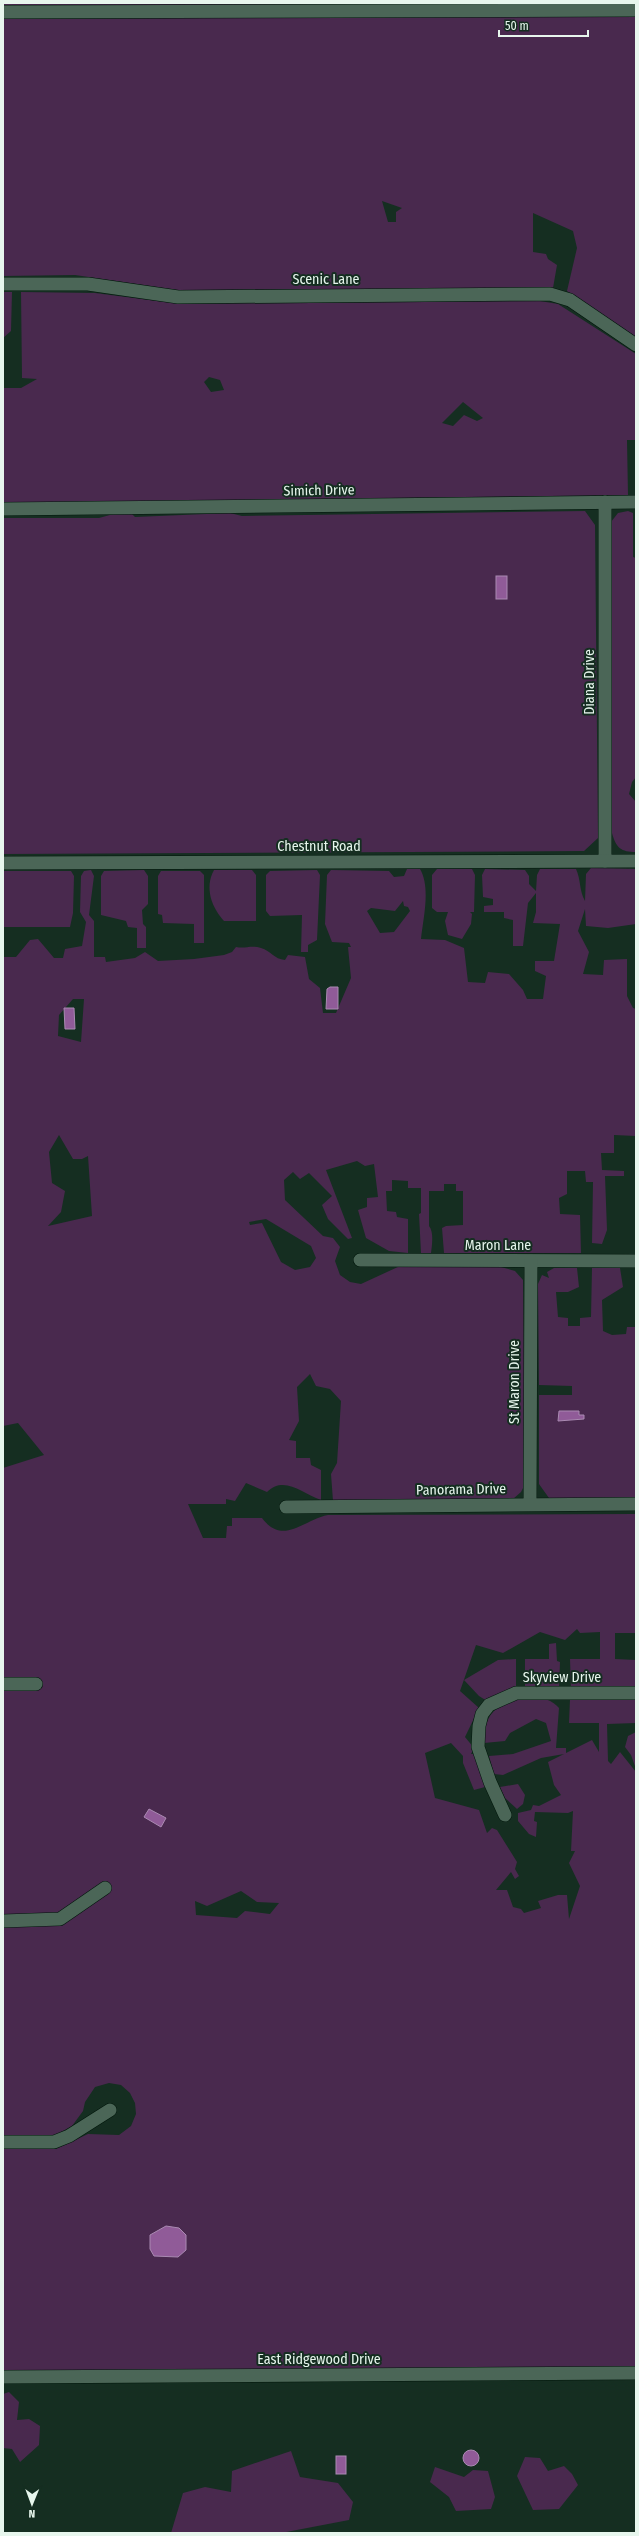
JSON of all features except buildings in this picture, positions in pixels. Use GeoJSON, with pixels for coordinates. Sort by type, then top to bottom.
{"type":"FeatureCollection","features":[{"type":"Feature","properties":{"kind":"street"},"geometry":{"type":"LineString","coordinates":[[3,12],[636,10]]}},
{"type":"Feature","properties":{"kind":"street","name":"Scenic Lane"},"geometry":{"type":"LineString","coordinates":[[3,284],[88,284],[178,297],[550,294],[570,300],[636,345]]}},
{"type":"Feature","properties":{"kind":"street","name":"Diana Drive"},"geometry":{"type":"LineString","coordinates":[[605,502],[605,861]]}},
{"type":"Feature","properties":{"kind":"street","name":"Simich Drive"},"geometry":{"type":"LineString","coordinates":[[3,509],[636,502]]}},
{"type":"Feature","properties":{"kind":"street","name":"Chestnut Road"},"geometry":{"type":"LineString","coordinates":[[3,863],[636,861]]}},
{"type":"Feature","properties":{"kind":"street","name":"Maron Lane"},"geometry":{"type":"LineString","coordinates":[[360,1260],[636,1261]]}},
{"type":"Feature","properties":{"kind":"street","name":"St Maron Drive"},"geometry":{"type":"LineString","coordinates":[[530,1504],[531,1261]]}},
{"type":"Feature","properties":{"kind":"street","name":"Panorama Drive"},"geometry":{"type":"LineString","coordinates":[[286,1507],[636,1504]]}},
{"type":"Feature","properties":{"kind":"street"},"geometry":{"type":"LineString","coordinates":[[3,1684],[36,1684]]}},
{"type":"Feature","properties":{"kind":"street","name":"Skyview Drive"},"geometry":{"type":"LineString","coordinates":[[505,1815],[490,1782],[478,1747],[479,1726],[482,1714],[489,1705],[516,1693],[636,1693]]}},
{"type":"Feature","properties":{"kind":"street"},"geometry":{"type":"LineString","coordinates":[[3,1921],[60,1919],[105,1888]]}},
{"type":"Feature","properties":{"kind":"street"},"geometry":{"type":"LineString","coordinates":[[3,2142],[54,2142],[69,2136],[110,2110]]}},
{"type":"Feature","properties":{"kind":"street","name":"East Ridgewood Drive"},"geometry":{"type":"LineString","coordinates":[[3,2377],[636,2373]]}},
{"type":"Feature","properties":{"kind":"shaded area"},"geometry":{"type":"Polygon","coordinates":[[[3,3],[550,3],[538,4],[538,14],[3,6],[3,3]]]}},
{"type":"Feature","properties":{"kind":"shaded area"},"geometry":{"type":"Polygon","coordinates":[[[550,3],[583,3],[553,14],[550,3]]]}},
{"type":"Feature","properties":{"kind":"shaded area"},"geometry":{"type":"Polygon","coordinates":[[[636,16],[636,337],[567,291],[577,248],[573,231],[533,213],[533,252],[546,254],[548,259],[557,265],[553,288],[178,290],[75,275],[3,276],[3,19],[636,16]],[[382,201],[388,222],[396,222],[396,212],[402,208],[382,201]]]}},
{"type":"Feature","properties":{"kind":"shaded area"},"geometry":{"type":"Polygon","coordinates":[[[3,292],[12,292],[11,331],[3,338],[3,292]]]}},
{"type":"Feature","properties":{"kind":"shaded area"},"geometry":{"type":"Polygon","coordinates":[[[21,292],[95,293],[180,304],[540,301],[558,304],[636,354],[636,440],[627,440],[628,495],[3,503],[3,388],[21,388],[37,379],[22,378],[21,292]],[[209,377],[204,382],[211,392],[224,390],[220,380],[209,377]],[[463,402],[442,423],[453,426],[464,415],[477,421],[483,418],[463,402]]]}},
{"type":"Feature","properties":{"kind":"shaded area"},"geometry":{"type":"Polygon","coordinates":[[[128,510],[135,517],[230,513],[242,516],[585,511],[595,525],[598,838],[584,851],[3,854],[3,518],[99,518],[128,510]]]}},
{"type":"Feature","properties":{"kind":"shaded area"},"geometry":{"type":"Polygon","coordinates":[[[628,511],[633,513],[633,557],[636,558],[636,777],[632,782],[629,794],[636,802],[636,852],[626,851],[617,846],[612,833],[611,522],[618,513],[628,511]]]}},
{"type":"Feature","properties":{"kind":"shaded area"},"geometry":{"type":"Polygon","coordinates":[[[496,576],[507,576],[507,599],[496,599],[496,576]]]}},
{"type":"Feature","properties":{"kind":"shaded area"},"geometry":{"type":"Polygon","coordinates":[[[591,868],[636,869],[636,924],[608,928],[586,926],[585,909],[578,931],[589,952],[583,974],[603,975],[604,960],[627,959],[627,996],[633,1008],[636,1009],[636,1136],[614,1135],[614,1153],[601,1153],[602,1170],[624,1171],[624,1176],[605,1176],[607,1230],[602,1244],[592,1243],[593,1182],[586,1182],[585,1171],[567,1171],[567,1194],[559,1198],[560,1214],[580,1215],[581,1253],[444,1253],[442,1228],[446,1226],[463,1225],[463,1191],[456,1191],[456,1184],[444,1184],[444,1191],[429,1191],[429,1226],[432,1232],[431,1253],[421,1253],[419,1214],[421,1213],[421,1188],[408,1188],[408,1181],[392,1180],[392,1191],[386,1191],[387,1211],[396,1212],[397,1217],[408,1219],[408,1253],[389,1251],[366,1238],[358,1210],[367,1207],[367,1198],[378,1197],[374,1164],[365,1166],[357,1161],[326,1170],[352,1238],[348,1239],[328,1219],[322,1205],[332,1196],[309,1173],[300,1179],[293,1172],[284,1180],[285,1200],[323,1236],[333,1238],[340,1247],[335,1261],[340,1275],[350,1282],[361,1284],[400,1266],[501,1267],[515,1271],[523,1280],[525,1484],[521,1492],[513,1499],[333,1501],[331,1474],[337,1463],[341,1401],[330,1389],[316,1386],[310,1374],[297,1387],[299,1421],[289,1440],[296,1441],[296,1458],[310,1458],[311,1465],[321,1470],[321,1500],[287,1485],[274,1487],[267,1492],[246,1483],[235,1501],[226,1499],[226,1504],[188,1504],[203,1538],[226,1538],[227,1526],[232,1526],[232,1518],[262,1518],[270,1526],[278,1530],[286,1531],[328,1515],[636,1514],[636,1633],[615,1633],[615,1659],[636,1660],[636,1687],[571,1688],[570,1659],[600,1659],[600,1632],[580,1633],[577,1629],[565,1640],[540,1632],[503,1653],[476,1645],[460,1691],[479,1708],[465,1737],[474,1748],[471,1754],[474,1754],[485,1787],[474,1790],[463,1763],[463,1756],[451,1743],[425,1753],[435,1798],[479,1810],[487,1833],[492,1828],[497,1830],[517,1862],[515,1869],[519,1876],[515,1879],[511,1872],[496,1890],[507,1890],[513,1907],[521,1909],[524,1913],[541,1908],[538,1901],[558,1895],[567,1895],[569,1919],[580,1886],[569,1863],[575,1851],[571,1851],[573,1811],[568,1813],[535,1812],[534,1821],[537,1822],[536,1837],[529,1834],[518,1821],[518,1813],[531,1810],[533,1805],[539,1806],[561,1795],[554,1785],[548,1762],[564,1754],[541,1758],[503,1775],[494,1774],[489,1756],[513,1754],[551,1741],[546,1723],[536,1719],[510,1733],[505,1741],[484,1743],[488,1719],[496,1709],[513,1700],[534,1697],[544,1699],[552,1702],[559,1708],[556,1748],[566,1748],[566,1753],[592,1740],[599,1752],[599,1723],[569,1723],[570,1699],[636,1699],[636,1723],[607,1724],[608,1761],[611,1764],[620,1752],[636,1772],[636,2368],[3,2372],[3,2149],[56,2149],[88,2134],[119,2135],[131,2126],[136,2114],[135,2103],[130,2093],[121,2085],[109,2083],[95,2087],[85,2102],[83,2111],[72,2126],[54,2136],[3,2136],[3,1468],[44,1455],[18,1423],[3,1426],[3,957],[16,957],[30,940],[38,939],[54,958],[63,958],[65,949],[82,946],[86,922],[80,912],[81,876],[84,871],[91,870],[94,876],[89,915],[94,921],[94,957],[105,957],[106,962],[135,958],[145,952],[158,961],[194,959],[224,955],[232,952],[236,947],[254,947],[264,949],[275,957],[285,960],[288,955],[305,957],[309,979],[320,988],[323,1013],[336,1013],[351,978],[348,947],[351,947],[349,943],[332,942],[325,924],[327,875],[331,870],[389,871],[394,877],[404,876],[407,869],[420,869],[426,894],[421,939],[445,940],[464,948],[468,982],[485,983],[488,972],[509,974],[523,990],[527,999],[543,999],[546,976],[535,971],[535,961],[554,961],[560,924],[533,923],[536,912],[536,893],[528,903],[523,946],[513,946],[513,920],[504,918],[504,912],[484,912],[484,906],[493,905],[493,899],[483,897],[482,875],[485,869],[525,870],[529,876],[529,884],[536,891],[537,875],[540,869],[576,869],[585,901],[586,874],[591,868]],[[403,901],[395,911],[371,908],[367,911],[380,933],[394,932],[410,911],[408,907],[404,906],[403,901]],[[73,999],[59,1015],[58,1036],[81,1042],[84,999],[73,999]],[[59,1135],[49,1152],[52,1183],[65,1191],[61,1212],[48,1226],[92,1216],[88,1156],[82,1159],[73,1159],[59,1135]],[[266,1219],[249,1222],[250,1225],[262,1223],[281,1262],[295,1270],[310,1267],[316,1258],[311,1246],[266,1219]],[[241,1891],[207,1906],[195,1901],[196,1915],[237,1918],[245,1911],[270,1914],[279,1903],[257,1902],[241,1891]]]}},
{"type":"Feature","properties":{"kind":"shaded area"},"geometry":{"type":"Polygon","coordinates":[[[437,869],[472,869],[475,875],[474,912],[470,912],[472,914],[471,924],[462,939],[448,935],[445,921],[448,912],[437,912],[432,908],[432,875],[437,869]]]}},
{"type":"Feature","properties":{"kind":"shaded area"},"geometry":{"type":"Polygon","coordinates":[[[144,870],[148,876],[148,904],[142,910],[143,924],[146,927],[146,948],[137,948],[137,928],[128,927],[126,921],[101,915],[101,876],[104,871],[144,870]]]}},
{"type":"Feature","properties":{"kind":"shaded area"},"geometry":{"type":"Polygon","coordinates":[[[214,870],[252,870],[256,875],[256,921],[224,921],[216,910],[211,897],[210,884],[214,870]]]}},
{"type":"Feature","properties":{"kind":"shaded area"},"geometry":{"type":"Polygon","coordinates":[[[317,870],[320,875],[317,940],[308,945],[308,952],[301,952],[302,915],[270,916],[266,911],[266,875],[270,871],[317,870]]]}},
{"type":"Feature","properties":{"kind":"shaded area"},"geometry":{"type":"Polygon","coordinates":[[[3,871],[71,871],[74,876],[73,913],[70,927],[3,927],[3,871]]]}},
{"type":"Feature","properties":{"kind":"shaded area"},"geometry":{"type":"Polygon","coordinates":[[[161,871],[200,871],[204,875],[204,943],[194,943],[194,924],[163,923],[162,915],[158,914],[158,876],[161,871]]]}},
{"type":"Feature","properties":{"kind":"shaded area"},"geometry":{"type":"Polygon","coordinates":[[[330,987],[338,987],[338,1009],[326,1009],[327,989],[330,987]]]}},
{"type":"Feature","properties":{"kind":"shaded area"},"geometry":{"type":"Polygon","coordinates":[[[64,1008],[74,1008],[75,1029],[65,1029],[64,1008]]]}},
{"type":"Feature","properties":{"kind":"shaded area"},"geometry":{"type":"Polygon","coordinates":[[[554,1268],[577,1268],[579,1287],[568,1292],[556,1292],[558,1317],[568,1318],[568,1326],[580,1326],[580,1318],[591,1317],[592,1268],[620,1268],[623,1287],[602,1300],[603,1331],[612,1335],[626,1334],[627,1327],[635,1327],[636,1269],[636,1500],[559,1500],[549,1498],[539,1484],[539,1395],[572,1395],[572,1386],[539,1385],[538,1284],[542,1275],[549,1278],[547,1272],[554,1268]]]}},
{"type":"Feature","properties":{"kind":"shaded area"},"geometry":{"type":"Polygon","coordinates":[[[559,1411],[579,1411],[579,1415],[584,1415],[584,1419],[558,1421],[559,1411]]]}},
{"type":"Feature","properties":{"kind":"shaded area"},"geometry":{"type":"Polygon","coordinates":[[[556,1643],[557,1661],[560,1662],[559,1689],[527,1689],[525,1686],[525,1659],[549,1659],[549,1644],[556,1643]]]}},
{"type":"Feature","properties":{"kind":"shaded area"},"geometry":{"type":"Polygon","coordinates":[[[516,1659],[516,1689],[487,1701],[479,1696],[464,1680],[498,1660],[516,1659]]]}},
{"type":"Feature","properties":{"kind":"shaded area"},"geometry":{"type":"Polygon","coordinates":[[[636,1732],[636,1769],[631,1755],[625,1747],[628,1736],[636,1732]]]}},
{"type":"Feature","properties":{"kind":"shaded area"},"geometry":{"type":"Polygon","coordinates":[[[518,1784],[525,1795],[523,1804],[517,1809],[505,1798],[500,1787],[518,1784]]]}},
{"type":"Feature","properties":{"kind":"shaded area"},"geometry":{"type":"Polygon","coordinates":[[[149,1809],[166,1818],[161,1827],[144,1817],[149,1809]]]}},
{"type":"Feature","properties":{"kind":"shaded area"},"geometry":{"type":"Polygon","coordinates":[[[166,2226],[179,2228],[186,2235],[186,2250],[178,2257],[154,2256],[150,2249],[150,2235],[166,2226]]]}},
{"type":"Feature","properties":{"kind":"shaded area"},"geometry":{"type":"Polygon","coordinates":[[[9,2392],[19,2402],[17,2420],[29,2419],[40,2426],[39,2445],[20,2462],[12,2449],[3,2448],[3,2394],[9,2392]]]}},
{"type":"Feature","properties":{"kind":"shaded area"},"geometry":{"type":"Polygon","coordinates":[[[471,2450],[478,2455],[479,2458],[474,2465],[471,2466],[464,2461],[463,2458],[468,2451],[471,2450]]]}},
{"type":"Feature","properties":{"kind":"shaded area"},"geometry":{"type":"Polygon","coordinates":[[[291,2451],[300,2477],[338,2483],[353,2502],[349,2520],[281,2533],[171,2533],[183,2493],[205,2487],[231,2492],[232,2471],[291,2451]]]}},
{"type":"Feature","properties":{"kind":"shaded area"},"geometry":{"type":"Polygon","coordinates":[[[336,2456],[346,2456],[346,2474],[336,2474],[336,2456]]]}},
{"type":"Feature","properties":{"kind":"shaded area"},"geometry":{"type":"Polygon","coordinates":[[[525,2457],[540,2458],[548,2471],[564,2466],[572,2474],[578,2485],[559,2509],[533,2510],[517,2476],[525,2457]]]}},
{"type":"Feature","properties":{"kind":"shaded area"},"geometry":{"type":"Polygon","coordinates":[[[435,2467],[464,2477],[473,2470],[488,2471],[495,2497],[491,2509],[456,2511],[449,2497],[430,2482],[435,2467]]]}}]}
